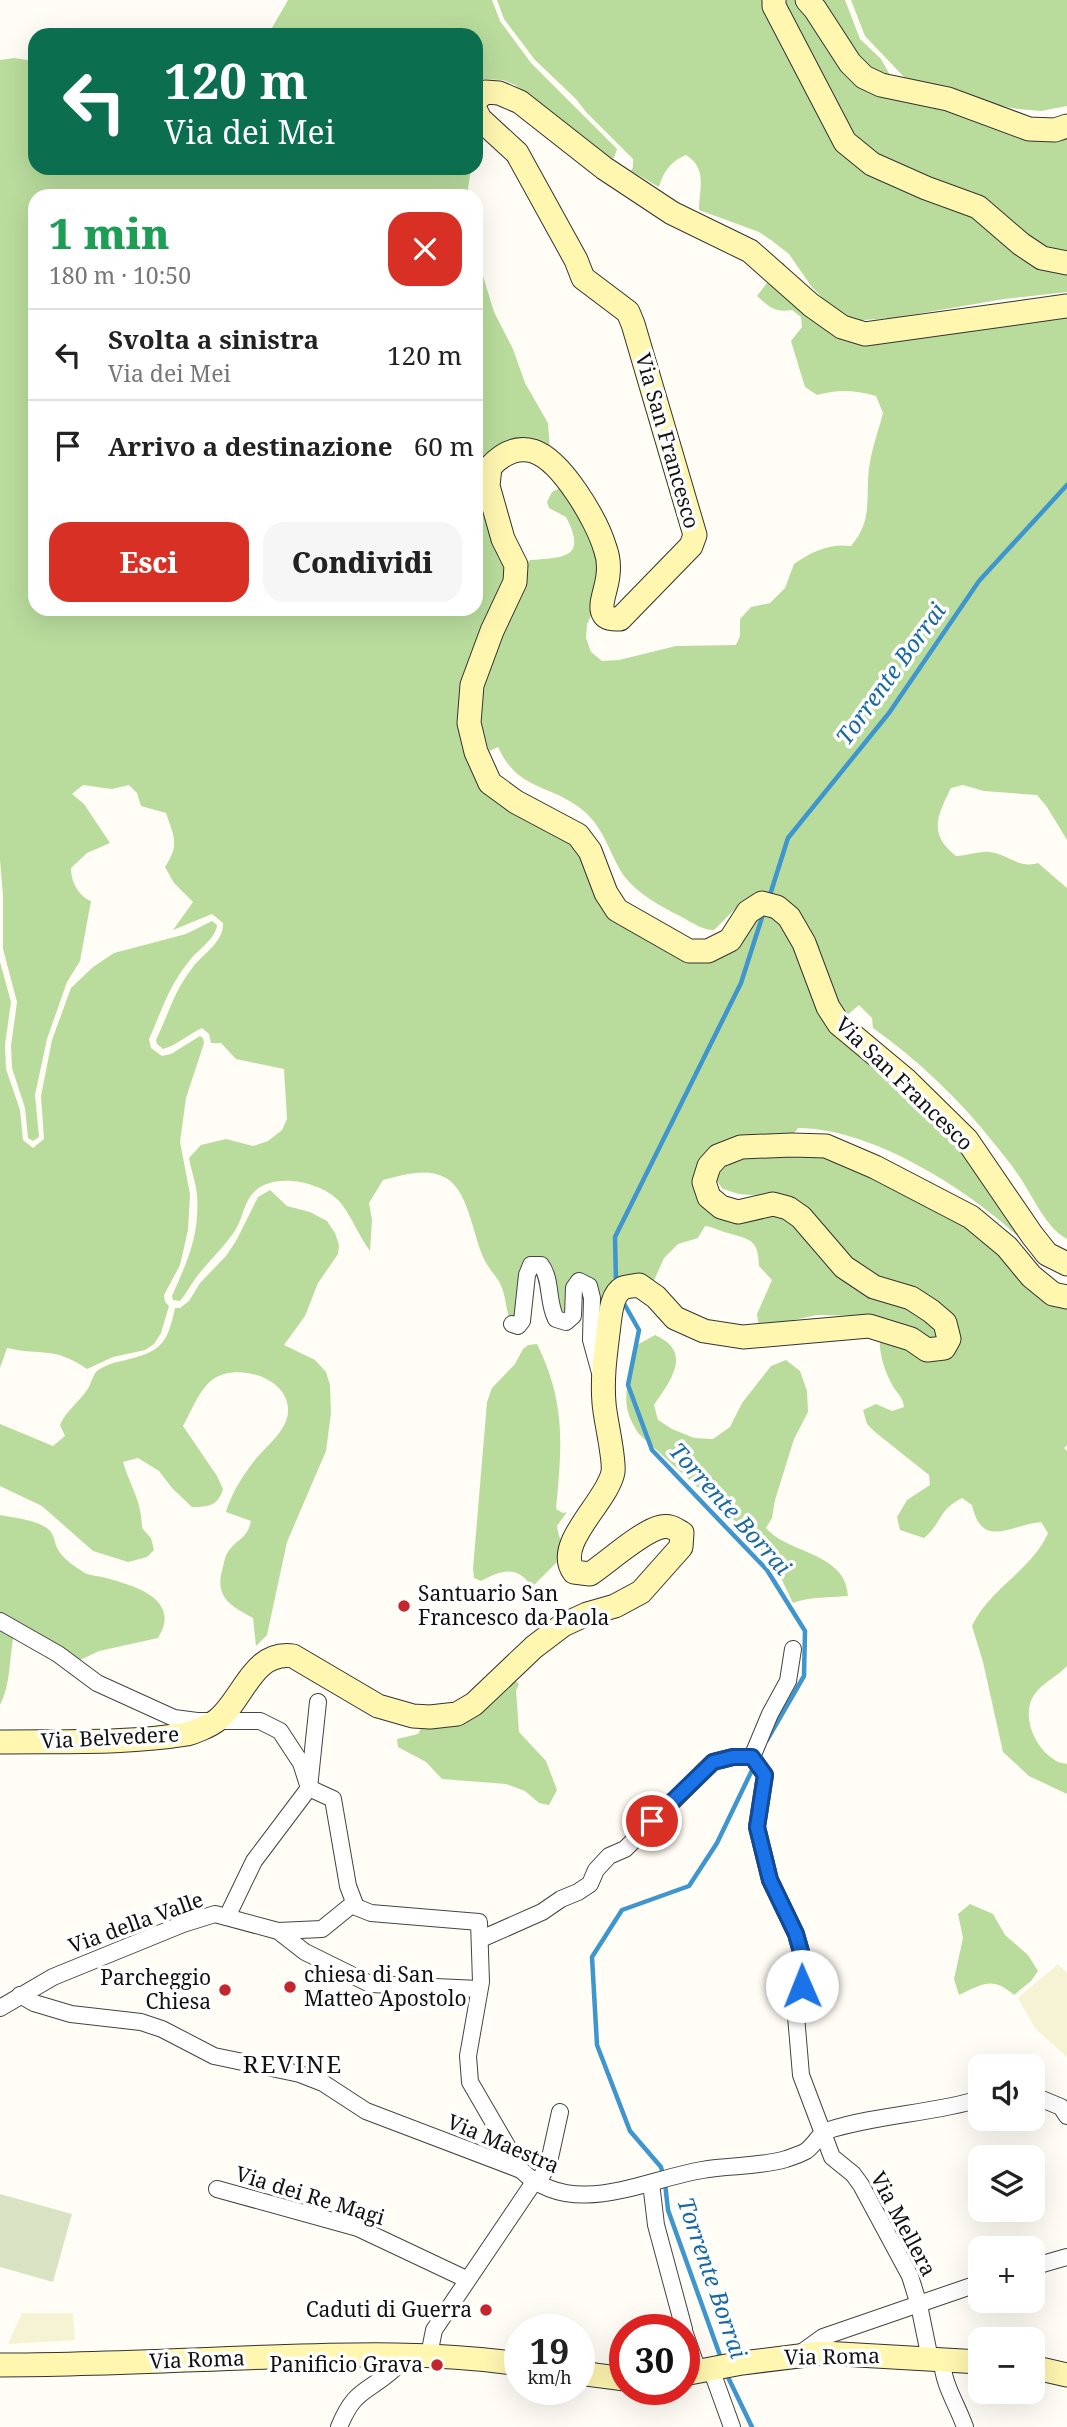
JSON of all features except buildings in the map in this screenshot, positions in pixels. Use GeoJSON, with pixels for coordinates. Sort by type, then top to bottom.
{"type":"FeatureCollection","features":[{"type":"Feature","properties":{"kind":"street"},"geometry":{"type":"LineString","coordinates":[[774,0],[774,6],[845,142],[872,164],[926,188],[978,206],[1021,244],[1042,258],[1067,263]]}},
{"type":"Feature","properties":{"kind":"street"},"geometry":{"type":"LineString","coordinates":[[807,0],[816,9],[850,63],[864,76],[881,85],[947,99],[1029,130],[1055,130],[1067,126]]}},
{"type":"Feature","properties":{"kind":"street"},"geometry":{"type":"LineString","coordinates":[[483,94],[499,93],[520,102],[604,168],[672,213],[750,251],[811,305],[842,327],[865,334],[1067,306]]}},
{"type":"Feature","properties":{"kind":"street","name":"Via San Francesco"},"geometry":{"type":"LineString","coordinates":[[483,122],[517,153],[576,260],[583,278],[628,312],[695,535],[691,546],[620,619],[611,620],[604,615],[601,608],[608,574],[606,551],[594,520],[572,485],[552,464],[533,451],[513,450],[500,456],[490,467],[488,486],[503,539],[516,565],[515,582],[492,631],[472,685],[469,723],[476,752],[490,783],[516,802],[578,835],[590,851],[606,893],[617,910],[689,950],[708,951],[730,940],[748,912],[762,903],[777,907],[789,916],[804,943],[828,1007],[839,1024],[905,1079],[967,1140],[1047,1254],[1067,1264]]}},
{"type":"Feature","properties":{"kind":"street"},"geometry":{"type":"LineString","coordinates":[[602,1379],[611,1312],[619,1292],[639,1285],[656,1297],[675,1318],[704,1331],[743,1337],[869,1326],[911,1339],[928,1350],[944,1348],[949,1339],[945,1324],[931,1311],[911,1298],[874,1287],[844,1267],[801,1217],[788,1208],[773,1204],[738,1212],[721,1207],[709,1197],[704,1182],[709,1166],[718,1156],[741,1147],[826,1146],[875,1167],[971,1217],[1007,1247],[1031,1276],[1053,1294],[1067,1297]]}},
{"type":"Feature","properties":{"kind":"street"},"geometry":{"type":"LineString","coordinates":[[216,1721],[263,1662],[281,1654],[293,1656],[378,1706],[413,1716],[457,1714],[474,1704],[534,1647],[563,1625],[615,1606],[641,1592],[681,1547],[682,1533],[673,1527],[661,1527],[644,1535],[590,1574],[574,1572],[569,1565],[568,1555],[572,1544],[613,1472],[602,1379],[590,1340],[592,1298],[589,1286],[579,1281],[574,1288],[573,1316],[566,1322],[556,1319],[551,1310],[547,1272],[541,1265],[531,1265],[527,1275],[522,1321],[518,1326],[512,1324]]}},
{"type":"Feature","properties":{"kind":"street"},"geometry":{"type":"LineString","coordinates":[[0,1621],[58,1654],[97,1683],[174,1718],[197,1721],[260,1721],[280,1731],[301,1763],[309,1788],[333,1799],[343,1861],[354,1903],[361,1910],[480,1922],[481,1982],[468,2056],[470,2082],[521,2169]]}},
{"type":"Feature","properties":{"kind":"street"},"geometry":{"type":"LineString","coordinates":[[481,1939],[542,1912],[590,1884],[596,1870],[609,1856],[625,1849],[713,1762],[733,1757],[754,1760],[770,1714],[788,1681],[793,1649]]}},
{"type":"Feature","properties":{"kind":"street"},"geometry":{"type":"LineString","coordinates":[[309,1788],[318,1702]]}},
{"type":"Feature","properties":{"kind":"street","name":"Via Belvedere"},"geometry":{"type":"LineString","coordinates":[[0,1742],[123,1739],[190,1734],[216,1721]]}},
{"type":"Feature","properties":{"kind":"street","name":"Via Mellera"},"geometry":{"type":"LineString","coordinates":[[754,1760],[765,1775],[757,1827],[770,1880],[792,1924],[803,1959],[802,1986],[795,2004],[801,2075],[832,2157],[853,2174],[861,2185],[910,2276],[948,2390],[965,2427]]}},
{"type":"Feature","properties":{"kind":"street","name":"Via della Valle"},"geometry":{"type":"LineString","coordinates":[[0,2008],[53,1977],[183,1924],[215,1914],[227,1916],[254,1861],[309,1788]]}},
{"type":"Feature","properties":{"kind":"street"},"geometry":{"type":"LineString","coordinates":[[227,1916],[278,1931],[322,1929],[354,1903]]}},
{"type":"Feature","properties":{"kind":"street"},"geometry":{"type":"LineString","coordinates":[[278,1931],[304,1952],[370,1984],[479,1989]]}},
{"type":"Feature","properties":{"kind":"street","name":"Via Maestra"},"geometry":{"type":"LineString","coordinates":[[20,1995],[34,2003],[71,2014],[141,2022],[162,2029],[214,2056],[300,2074],[323,2083],[366,2111],[521,2169],[536,2183],[575,2195],[628,2190],[699,2170],[785,2160],[807,2150],[823,2133],[868,2119],[968,2102]]}},
{"type":"Feature","properties":{"kind":"street"},"geometry":{"type":"LineString","coordinates":[[1045,2101],[1065,2111]]}},
{"type":"Feature","properties":{"kind":"street"},"geometry":{"type":"LineString","coordinates":[[429,2355],[433,2330],[549,2162],[561,2112]]}},
{"type":"Feature","properties":{"kind":"street"},"geometry":{"type":"LineString","coordinates":[[655,2182],[656,2225],[680,2314]]}},
{"type":"Feature","properties":{"kind":"street","name":"Via dei Re Magi"},"geometry":{"type":"LineString","coordinates":[[217,2189],[358,2228],[466,2279]]}},
{"type":"Feature","properties":{"kind":"street"},"geometry":{"type":"LineString","coordinates":[[1045,2263],[1067,2257]]}},
{"type":"Feature","properties":{"kind":"street"},"geometry":{"type":"LineString","coordinates":[[798,2355],[823,2337],[968,2287]]}},
{"type":"Feature","properties":{"kind":"street","name":"Via Roma"},"geometry":{"type":"LineString","coordinates":[[702,2371],[798,2355],[843,2354],[968,2361]]}},
{"type":"Feature","properties":{"kind":"street"},"geometry":{"type":"LineString","coordinates":[[339,2427],[349,2403],[394,2369],[396,2355]]}},
{"type":"Feature","properties":{"kind":"street","name":"Via Roma"},"geometry":{"type":"LineString","coordinates":[[0,2365],[396,2355],[481,2358],[504,2362]]}},
{"type":"Feature","properties":{"kind":"street"},"geometry":{"type":"LineString","coordinates":[[1045,2370],[1067,2375]]}},
{"type":"Feature","properties":{"kind":"street"},"geometry":{"type":"LineString","coordinates":[[702,2371],[732,2427]]}},
{"type":"Feature","properties":{"kind":"shaded area"},"geometry":{"type":"Polygon","coordinates":[[[1058,1964],[1067,1973],[1067,2057],[1035,2028],[1018,1998],[1058,1964]]]}},
{"type":"Feature","properties":{"kind":"shaded area"},"geometry":{"type":"Polygon","coordinates":[[[22,2313],[73,2313],[75,2340],[8,2344],[22,2313]]]}},
{"type":"Feature","properties":{"kind":"green space"},"geometry":{"type":"Polygon","coordinates":[[[288,0],[492,0],[500,21],[531,63],[617,149],[614,158],[609,157],[515,85],[503,80],[483,79],[483,28],[272,28],[288,0]]]}},
{"type":"Feature","properties":{"kind":"green space"},"geometry":{"type":"Polygon","coordinates":[[[497,0],[765,0],[841,147],[974,211],[1067,264],[1067,292],[1004,299],[893,318],[849,321],[811,286],[789,254],[771,240],[759,232],[699,210],[700,173],[693,160],[686,155],[668,168],[659,187],[631,171],[633,159],[535,60],[504,19],[497,0]]]}},
{"type":"Feature","properties":{"kind":"green space"},"geometry":{"type":"Polygon","coordinates":[[[786,0],[798,0],[863,81],[1041,121],[1067,116],[1067,255],[1040,246],[929,177],[875,153],[853,132],[785,4],[786,0]]]}},
{"type":"Feature","properties":{"kind":"green space"},"geometry":{"type":"Polygon","coordinates":[[[812,0],[845,0],[860,39],[881,59],[890,75],[870,70],[812,0]]]}},
{"type":"Feature","properties":{"kind":"green space"},"geometry":{"type":"Polygon","coordinates":[[[851,0],[1067,0],[1067,106],[1041,111],[1018,109],[981,102],[904,77],[865,36],[851,0]]]}},
{"type":"Feature","properties":{"kind":"green space"},"geometry":{"type":"Polygon","coordinates":[[[0,60],[28,60],[28,175],[470,175],[468,189],[28,189],[28,616],[483,616],[483,276],[494,312],[513,349],[525,383],[548,423],[550,451],[533,443],[512,440],[490,453],[510,566],[470,678],[486,767],[555,816],[621,902],[702,948],[762,913],[770,915],[783,927],[814,991],[928,1099],[1022,1240],[975,1201],[918,1165],[857,1138],[798,1128],[792,1136],[708,1154],[717,1197],[773,1207],[902,1306],[938,1324],[938,1339],[867,1316],[817,1315],[759,1327],[757,1314],[772,1280],[759,1266],[755,1246],[742,1237],[705,1226],[698,1238],[678,1244],[664,1258],[648,1294],[635,1285],[601,1335],[588,1280],[568,1312],[562,1316],[533,1261],[516,1322],[510,1320],[502,1288],[483,1256],[461,1195],[446,1178],[423,1172],[383,1180],[369,1203],[372,1220],[370,1251],[344,1207],[331,1194],[310,1184],[298,1182],[274,1182],[264,1185],[251,1195],[236,1229],[180,1301],[173,1300],[172,1296],[191,1248],[196,1223],[197,1195],[189,1158],[201,1145],[226,1139],[253,1146],[268,1141],[282,1130],[287,1119],[284,1069],[236,1059],[221,1043],[211,1043],[209,1034],[202,1028],[163,1049],[157,1044],[156,1040],[181,985],[193,967],[217,942],[223,923],[212,914],[173,930],[193,902],[174,883],[165,867],[174,846],[171,828],[166,813],[141,806],[137,793],[129,785],[112,789],[83,785],[72,794],[84,804],[110,843],[87,853],[71,868],[76,888],[82,896],[91,901],[80,961],[67,982],[47,1039],[35,1095],[39,1137],[33,1141],[28,1138],[25,1108],[12,1068],[11,1046],[17,1002],[3,949],[0,860],[0,60]]]}},
{"type":"Feature","properties":{"kind":"green space"},"geometry":{"type":"Polygon","coordinates":[[[783,262],[792,277],[838,326],[1067,301],[1067,840],[1037,795],[984,791],[963,785],[951,788],[939,816],[938,832],[947,848],[956,856],[990,852],[1019,863],[1038,863],[1067,888],[1067,1239],[1052,1227],[1010,1163],[952,1095],[906,1053],[873,1028],[872,1018],[859,1005],[844,1018],[760,894],[745,899],[714,930],[701,927],[665,908],[643,894],[624,876],[602,835],[585,812],[561,796],[526,780],[506,762],[498,747],[489,751],[487,745],[480,711],[482,681],[497,630],[525,565],[530,560],[562,556],[573,548],[572,531],[566,517],[549,508],[547,502],[552,492],[558,489],[567,492],[602,550],[596,606],[587,624],[586,638],[591,652],[602,661],[619,660],[676,646],[736,645],[740,636],[740,619],[751,607],[770,603],[785,588],[794,564],[821,549],[851,546],[858,536],[866,516],[868,474],[883,413],[876,396],[846,391],[817,395],[805,387],[791,341],[802,327],[801,317],[792,310],[781,311],[773,308],[757,296],[783,262]]]}},
{"type":"Feature","properties":{"kind":"green space"},"geometry":{"type":"Polygon","coordinates":[[[212,921],[217,925],[214,934],[176,979],[149,1039],[151,1048],[162,1056],[171,1054],[200,1036],[204,1043],[186,1098],[180,1142],[190,1194],[188,1230],[180,1265],[164,1295],[169,1306],[161,1333],[154,1344],[145,1350],[113,1357],[87,1369],[56,1354],[7,1348],[0,1368],[0,962],[11,1002],[5,1045],[6,1069],[20,1110],[23,1140],[33,1148],[44,1139],[41,1096],[52,1040],[71,988],[93,967],[114,953],[186,934],[212,921]]]}},
{"type":"Feature","properties":{"kind":"green space"},"geometry":{"type":"Polygon","coordinates":[[[792,1146],[886,1171],[1067,1293],[1067,1445],[1064,1448],[1067,1451],[1067,1666],[1034,1695],[1030,1703],[1029,1720],[1035,1738],[1046,1753],[1067,1764],[1067,1794],[1029,1776],[1003,1752],[972,1626],[989,1601],[1032,1558],[1048,1533],[1041,1522],[999,1532],[990,1531],[977,1519],[972,1505],[962,1498],[948,1507],[924,1538],[900,1530],[897,1517],[907,1500],[930,1485],[929,1475],[867,1424],[863,1410],[876,1404],[892,1411],[904,1407],[884,1367],[880,1329],[914,1341],[951,1336],[888,1290],[775,1197],[739,1194],[723,1189],[714,1177],[715,1161],[792,1146]]]}},
{"type":"Feature","properties":{"kind":"green space"},"geometry":{"type":"Polygon","coordinates":[[[270,1190],[287,1206],[310,1212],[327,1221],[339,1245],[338,1254],[318,1283],[305,1316],[284,1345],[315,1360],[326,1372],[330,1385],[331,1413],[326,1451],[287,1542],[267,1635],[256,1646],[253,1618],[226,1599],[222,1593],[221,1577],[226,1555],[247,1532],[251,1521],[226,1512],[234,1492],[287,1419],[286,1400],[271,1382],[260,1376],[234,1372],[212,1380],[199,1395],[183,1426],[223,1489],[212,1504],[192,1507],[159,1471],[138,1458],[123,1462],[138,1502],[142,1528],[151,1538],[154,1550],[147,1557],[128,1562],[93,1551],[42,1506],[0,1486],[0,1424],[53,1446],[65,1436],[60,1425],[65,1415],[87,1390],[97,1371],[113,1363],[153,1351],[159,1346],[169,1331],[175,1308],[180,1308],[189,1301],[200,1283],[226,1256],[258,1197],[270,1190]]]}},
{"type":"Feature","properties":{"kind":"green space"},"geometry":{"type":"Polygon","coordinates":[[[655,1335],[667,1342],[674,1350],[676,1358],[672,1377],[654,1405],[658,1420],[694,1438],[713,1439],[730,1427],[742,1403],[771,1366],[786,1360],[800,1371],[807,1391],[808,1412],[794,1439],[772,1518],[766,1528],[776,1537],[827,1562],[837,1570],[845,1582],[848,1596],[813,1598],[793,1603],[766,1555],[741,1527],[639,1434],[628,1411],[627,1390],[637,1345],[655,1335]]]}},
{"type":"Feature","properties":{"kind":"green space"},"geometry":{"type":"Polygon","coordinates":[[[537,1344],[553,1386],[560,1425],[556,1509],[567,1512],[557,1526],[564,1555],[532,1587],[521,1575],[509,1572],[502,1572],[481,1581],[474,1578],[473,1569],[487,1402],[492,1388],[515,1364],[523,1349],[537,1344]]]}},
{"type":"Feature","properties":{"kind":"green space"},"geometry":{"type":"Polygon","coordinates":[[[0,1515],[27,1520],[47,1528],[62,1556],[85,1573],[130,1585],[152,1596],[164,1613],[164,1625],[158,1638],[99,1651],[78,1661],[0,1618],[0,1515]]]}},
{"type":"Feature","properties":{"kind":"green space"},"geometry":{"type":"Polygon","coordinates":[[[0,1626],[14,1634],[8,1680],[0,1705],[0,1626]]]}},
{"type":"Feature","properties":{"kind":"green space"},"geometry":{"type":"Polygon","coordinates":[[[512,1678],[519,1684],[516,1691],[519,1732],[546,1761],[557,1790],[549,1805],[539,1803],[525,1791],[506,1784],[442,1779],[426,1762],[398,1747],[397,1739],[418,1734],[425,1721],[512,1678]]]}},
{"type":"Feature","properties":{"kind":"green space"},"geometry":{"type":"Polygon","coordinates":[[[970,1904],[993,1914],[1005,1935],[1028,1955],[1038,1971],[1031,1981],[1014,1995],[1000,1985],[987,1984],[959,1995],[954,1979],[963,1938],[958,1914],[970,1904]]]}},
{"type":"Feature","properties":{"kind":"green space"},"geometry":{"type":"Polygon","coordinates":[[[0,2194],[72,2214],[53,2282],[0,2267],[0,2194]]]}},
{"type":"Feature","properties":{"kind":"waterway","name":"Torrente Borrai"},"geometry":{"type":"LineString","coordinates":[[769,898],[788,838],[889,713],[979,581],[1067,485]]}},
{"type":"Feature","properties":{"kind":"waterway","name":"Torrente Borrai"},"geometry":{"type":"LineString","coordinates":[[616,1282],[615,1237],[741,983],[764,911]]}},
{"type":"Feature","properties":{"kind":"waterway","name":"Torrente Borrai"},"geometry":{"type":"LineString","coordinates":[[622,1300],[639,1330],[628,1385],[652,1450],[767,1570],[805,1631],[804,1676],[767,1740]]}},
{"type":"Feature","properties":{"kind":"waterway","name":"Torrente Borrai"},"geometry":{"type":"LineString","coordinates":[[663,2175],[661,2167],[630,2131],[597,2045],[592,1957],[622,1910],[689,1886],[717,1843],[754,1766]]}},
{"type":"Feature","properties":{"kind":"waterway","name":"Torrente Borrai"},"geometry":{"type":"LineString","coordinates":[[665,2183],[668,2210],[722,2361]]}},
{"type":"Feature","properties":{"kind":"waterway","name":"Torrente Borrai"},"geometry":{"type":"LineString","coordinates":[[726,2373],[752,2427]]}},
{"type":"Feature","properties":{"kind":"place","name":"Santuario San Francesco da Paola"},"geometry":{"type":"Point","coordinates":[404,1606]}},
{"type":"Feature","properties":{"kind":"place","name":"chiesa di San Matteo Apostolo"},"geometry":{"type":"Point","coordinates":[290,1987]}},
{"type":"Feature","properties":{"kind":"place","name":"Parcheggio Chiesa"},"geometry":{"type":"Point","coordinates":[225,1990]}},
{"type":"Feature","properties":{"kind":"place","name":"Caduti di Guerra"},"geometry":{"type":"Point","coordinates":[486,2310]}},
{"type":"Feature","properties":{"kind":"place","name":"Panificio Grava"},"geometry":{"type":"Point","coordinates":[437,2365]}},
{"type":"Feature","properties":{"kind":"district","name":"REVINE"},"geometry":{"type":"Point","coordinates":[293,2065]}},
{"type":"Feature","properties":{"kind":"route"},"geometry":{"type":"LineString","coordinates":[[652,1821],[713,1762],[733,1757],[752,1757],[765,1775],[757,1827],[770,1880],[796,1934],[803,1959],[802,1986]]}}]}
